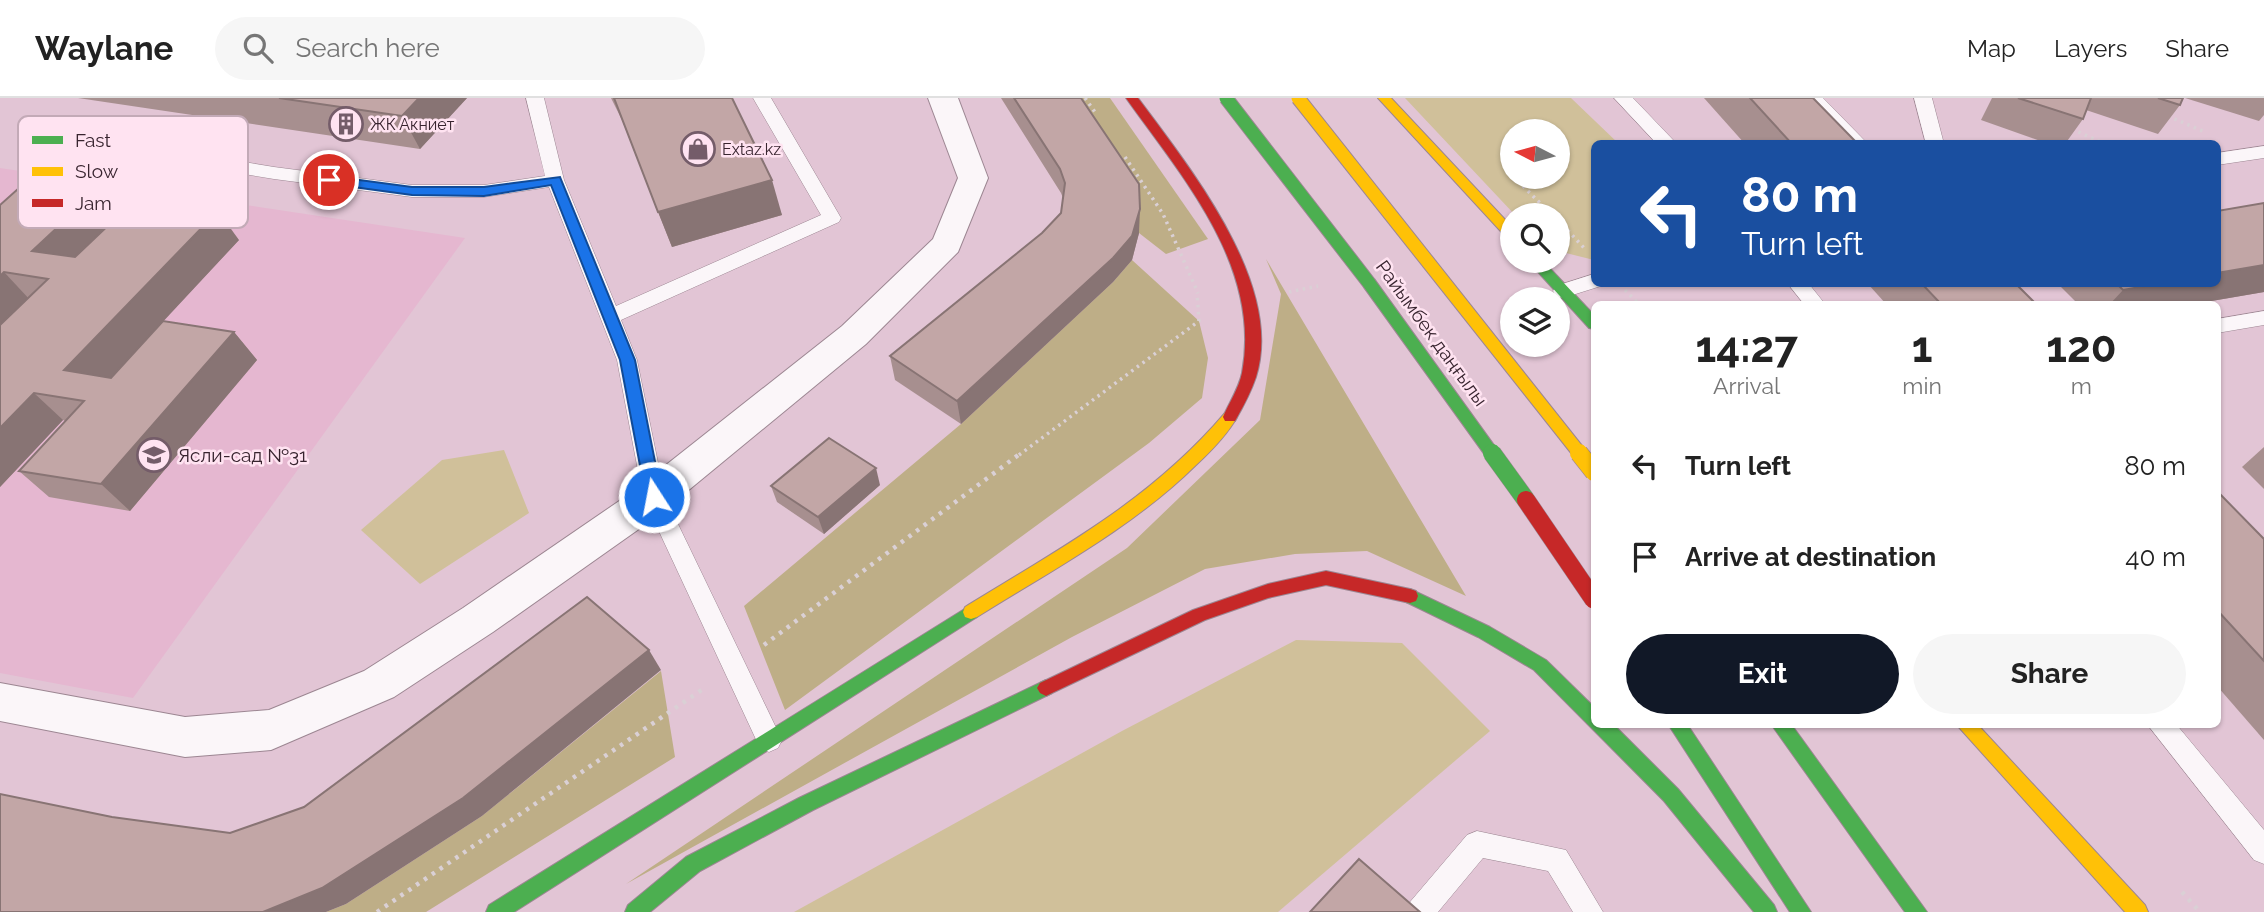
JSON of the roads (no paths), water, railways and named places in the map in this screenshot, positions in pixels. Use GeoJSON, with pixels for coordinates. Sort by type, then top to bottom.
{"type":"FeatureCollection","features":[{"type":"Feature","properties":{"kind":"main road"},"geometry":{"type":"LineString","coordinates":[[496,912],[1143,504],[1212,438],[1239,402],[1254,352],[1253,321],[1242,272],[1224,232],[1132,98]]}},
{"type":"Feature","properties":{"kind":"main road","name":"Райымбек даңғылы"},"geometry":{"type":"LineString","coordinates":[[1226,98],[1388,307],[1537,514],[1591,595]]}},
{"type":"Feature","properties":{"kind":"main road","name":"Райымбек даңғылы"},"geometry":{"type":"LineString","coordinates":[[1298,98],[1591,468]]}},
{"type":"Feature","properties":{"kind":"main road"},"geometry":{"type":"LineString","coordinates":[[1384,98],[1500,222]]}},
{"type":"Feature","properties":{"kind":"main road"},"geometry":{"type":"LineString","coordinates":[[1546,273],[1559,287]]}},
{"type":"Feature","properties":{"kind":"main road"},"geometry":{"type":"LineString","coordinates":[[1570,298],[1591,321]]}},
{"type":"Feature","properties":{"kind":"main road"},"geometry":{"type":"LineString","coordinates":[[635,912],[693,864],[806,804],[974,722],[1099,665],[1199,615],[1268,591],[1326,578],[1405,593],[1484,632],[1540,666],[1591,716]]}},
{"type":"Feature","properties":{"kind":"main road"},"geometry":{"type":"LineString","coordinates":[[1604,728],[1671,795],[1767,912]]}},
{"type":"Feature","properties":{"kind":"main road"},"geometry":{"type":"LineString","coordinates":[[1680,728],[1801,912]]}},
{"type":"Feature","properties":{"kind":"main road"},"geometry":{"type":"LineString","coordinates":[[1783,728],[1917,912]]}},
{"type":"Feature","properties":{"kind":"main road"},"geometry":{"type":"LineString","coordinates":[[1969,728],[2138,912]]}},
{"type":"Feature","properties":{"kind":"street"},"geometry":{"type":"LineString","coordinates":[[0,702],[185,737],[271,730],[379,684],[478,620],[654,497],[854,335],[947,244],[973,178],[943,98]]}},
{"type":"Feature","properties":{"kind":"lane"},"geometry":{"type":"LineString","coordinates":[[535,98],[555,180],[627,360],[654,497],[769,740]]}},
{"type":"Feature","properties":{"kind":"lane"},"geometry":{"type":"LineString","coordinates":[[610,317],[832,218],[762,98]]}},
{"type":"Feature","properties":{"kind":"lane"},"geometry":{"type":"LineString","coordinates":[[1623,98],[1664,140]]}},
{"type":"Feature","properties":{"kind":"lane"},"geometry":{"type":"LineString","coordinates":[[1813,98],[1854,140]]}},
{"type":"Feature","properties":{"kind":"lane"},"geometry":{"type":"LineString","coordinates":[[1923,98],[1934,140]]}},
{"type":"Feature","properties":{"kind":"lane"},"geometry":{"type":"LineString","coordinates":[[2221,158],[2264,152]]}},
{"type":"Feature","properties":{"kind":"lane"},"geometry":{"type":"LineString","coordinates":[[248,169],[412,191],[484,191],[555,180]]}},
{"type":"Feature","properties":{"kind":"lane"},"geometry":{"type":"LineString","coordinates":[[1570,289],[1591,282]]}},
{"type":"Feature","properties":{"kind":"lane"},"geometry":{"type":"LineString","coordinates":[[1801,287],[1812,301]]}},
{"type":"Feature","properties":{"kind":"lane"},"geometry":{"type":"LineString","coordinates":[[2221,325],[2264,318]]}},
{"type":"Feature","properties":{"kind":"lane"},"geometry":{"type":"LineString","coordinates":[[2163,728],[2264,851]]}},
{"type":"Feature","properties":{"kind":"lane"},"geometry":{"type":"LineString","coordinates":[[1420,912],[1477,845],[1556,859],[1589,912]]}},
{"type":"Feature","properties":{"kind":"place","name":"ЖК Акниет"},"geometry":{"type":"Point","coordinates":[346,124]}},
{"type":"Feature","properties":{"kind":"place","name":"Extaz.kz"},"geometry":{"type":"Point","coordinates":[698,149]}},
{"type":"Feature","properties":{"kind":"place","name":"Ясли-сад №31"},"geometry":{"type":"Point","coordinates":[154,455]}}]}
